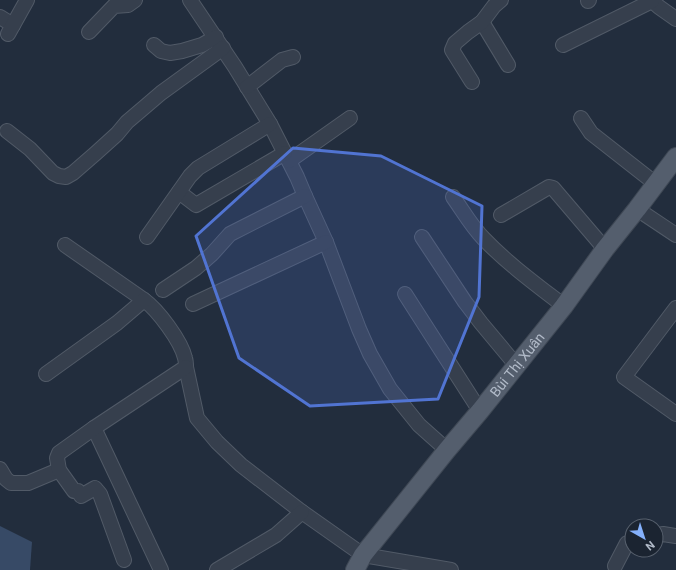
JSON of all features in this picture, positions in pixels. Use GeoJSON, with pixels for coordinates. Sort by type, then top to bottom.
{"type":"FeatureCollection","features":[{"type":"Feature","properties":{"kind":"main road","name":"Bùi Thị Xuân"},"geometry":{"type":"LineString","coordinates":[[359,562],[447,450],[564,306],[605,249],[676,157]]}},
{"type":"Feature","properties":{"kind":"street"},"geometry":{"type":"LineString","coordinates":[[0,16],[10,30],[27,0]]}},
{"type":"Feature","properties":{"kind":"street"},"geometry":{"type":"LineString","coordinates":[[89,32],[114,6],[128,4],[135,0]]}},
{"type":"Feature","properties":{"kind":"street"},"geometry":{"type":"LineString","coordinates":[[190,0],[270,124],[287,157],[326,242],[370,354],[390,389],[419,425],[447,450]]}},
{"type":"Feature","properties":{"kind":"street"},"geometry":{"type":"LineString","coordinates":[[472,82],[452,50],[455,43],[482,22],[491,9],[501,0]]}},
{"type":"Feature","properties":{"kind":"street"},"geometry":{"type":"LineString","coordinates":[[562,45],[651,0],[676,19]]}},
{"type":"Feature","properties":{"kind":"street"},"geometry":{"type":"LineString","coordinates":[[482,22],[508,65]]}},
{"type":"Feature","properties":{"kind":"street"},"geometry":{"type":"LineString","coordinates":[[154,45],[161,51],[170,53],[202,45],[219,43]]}},
{"type":"Feature","properties":{"kind":"street"},"geometry":{"type":"LineString","coordinates":[[8,131],[30,149],[53,173],[66,177],[73,173],[96,153],[132,118],[219,43]]}},
{"type":"Feature","properties":{"kind":"street"},"geometry":{"type":"LineString","coordinates":[[247,87],[282,60],[293,57]]}},
{"type":"Feature","properties":{"kind":"street"},"geometry":{"type":"LineString","coordinates":[[179,192],[202,209],[350,118]]}},
{"type":"Feature","properties":{"kind":"street"},"geometry":{"type":"LineString","coordinates":[[580,118],[591,133],[656,184]]}},
{"type":"Feature","properties":{"kind":"street"},"geometry":{"type":"LineString","coordinates":[[147,237],[190,176],[198,168],[270,124]]}},
{"type":"Feature","properties":{"kind":"street"},"geometry":{"type":"LineString","coordinates":[[501,215],[549,188],[553,188],[605,249]]}},
{"type":"Feature","properties":{"kind":"street"},"geometry":{"type":"LineString","coordinates":[[163,290],[196,268],[212,254],[230,234],[305,196]]}},
{"type":"Feature","properties":{"kind":"street"},"geometry":{"type":"LineString","coordinates":[[453,197],[483,239],[519,271],[564,306]]}},
{"type":"Feature","properties":{"kind":"street"},"geometry":{"type":"LineString","coordinates":[[637,209],[676,235]]}},
{"type":"Feature","properties":{"kind":"street"},"geometry":{"type":"LineString","coordinates":[[422,236],[469,307],[516,365]]}},
{"type":"Feature","properties":{"kind":"street"},"geometry":{"type":"LineString","coordinates":[[193,304],[326,242]]}},
{"type":"Feature","properties":{"kind":"street"},"geometry":{"type":"LineString","coordinates":[[65,245],[144,300],[158,312],[183,350],[197,418],[217,442],[241,465],[302,512],[359,562],[451,570]]}},
{"type":"Feature","properties":{"kind":"street"},"geometry":{"type":"LineString","coordinates":[[405,294],[480,411]]}},
{"type":"Feature","properties":{"kind":"street"},"geometry":{"type":"LineString","coordinates":[[46,374],[117,323],[144,300]]}},
{"type":"Feature","properties":{"kind":"street"},"geometry":{"type":"LineString","coordinates":[[676,308],[624,377],[676,414]]}},
{"type":"Feature","properties":{"kind":"street"},"geometry":{"type":"LineString","coordinates":[[124,560],[100,494],[95,488],[81,496],[78,491],[74,491],[59,470],[57,458],[59,453],[94,428],[186,367]]}},
{"type":"Feature","properties":{"kind":"street"},"geometry":{"type":"LineString","coordinates":[[94,428],[160,570]]}},
{"type":"Feature","properties":{"kind":"street"},"geometry":{"type":"LineString","coordinates":[[0,470],[6,479],[12,483],[28,483],[59,470]]}},
{"type":"Feature","properties":{"kind":"street"},"geometry":{"type":"LineString","coordinates":[[217,570],[276,535],[302,512]]}},
{"type":"Feature","properties":{"kind":"street"},"geometry":{"type":"LineString","coordinates":[[664,534],[676,536]]}},
{"type":"Feature","properties":{"kind":"street"},"geometry":{"type":"LineString","coordinates":[[615,566],[624,549]]}},
{"type":"Feature","properties":{"kind":"highlighted area"},"geometry":{"type":"Polygon","coordinates":[[[293,148],[381,156],[482,206],[479,297],[438,399],[310,406],[239,358],[196,236],[293,148]]]}},
{"type":"Feature","properties":{"kind":"water"},"geometry":{"type":"Polygon","coordinates":[[[0,526],[32,542],[30,570],[0,570],[0,526]]]}}]}
